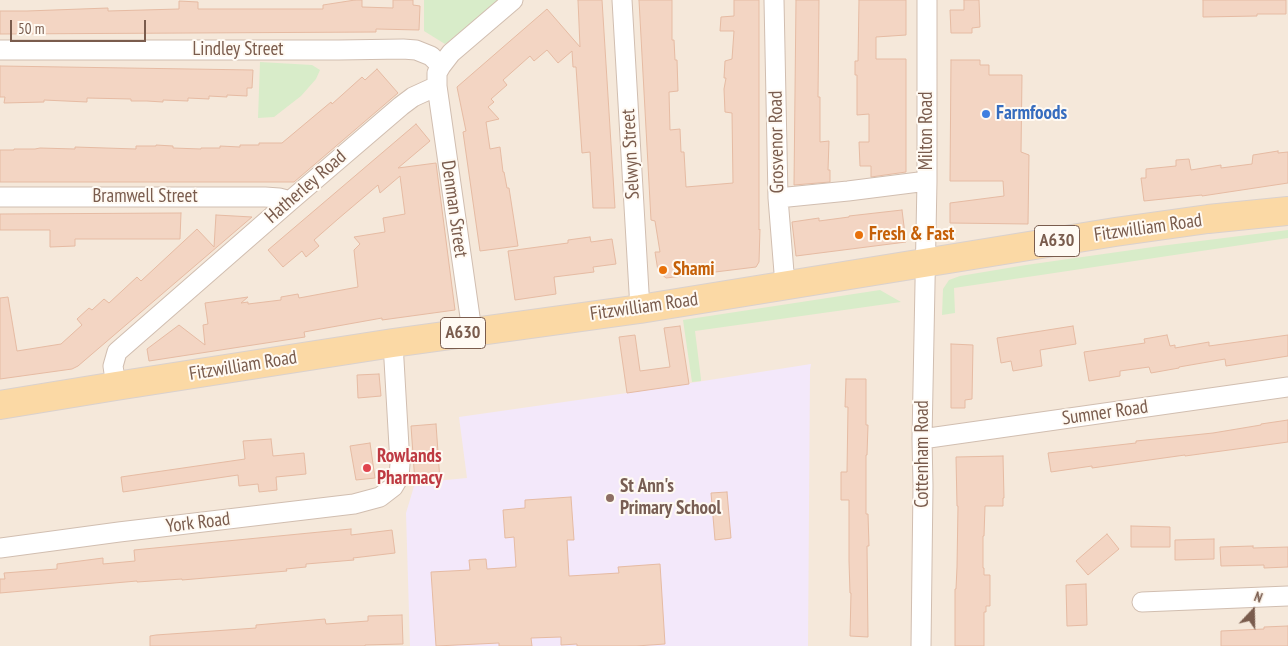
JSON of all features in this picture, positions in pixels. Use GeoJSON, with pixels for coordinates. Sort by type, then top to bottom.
{"type":"FeatureCollection","features":[{"type":"Feature","properties":{"kind":"main road","name":"Fitzwilliam Road"},"geometry":{"type":"LineString","coordinates":[[0,406],[116,386],[472,331],[640,308],[1115,232],[1208,219],[1288,211]]}},
{"type":"Feature","properties":{"kind":"street"},"geometry":{"type":"LineString","coordinates":[[437,86],[437,73],[440,66],[451,53],[513,0]]}},
{"type":"Feature","properties":{"kind":"street","name":"Selwyn Street"},"geometry":{"type":"LineString","coordinates":[[622,0],[640,308]]}},
{"type":"Feature","properties":{"kind":"street","name":"Grosvenor Road"},"geometry":{"type":"LineString","coordinates":[[774,0],[778,198],[785,285]]}},
{"type":"Feature","properties":{"kind":"street","name":"Milton Road"},"geometry":{"type":"LineString","coordinates":[[925,262],[927,0]]}},
{"type":"Feature","properties":{"kind":"street","name":"Lindley Street"},"geometry":{"type":"LineString","coordinates":[[0,50],[403,49],[416,50],[431,56],[440,66]]}},
{"type":"Feature","properties":{"kind":"street","name":"Hatherley Road"},"geometry":{"type":"LineString","coordinates":[[116,386],[113,366],[118,352],[401,106],[413,97],[437,86]]}},
{"type":"Feature","properties":{"kind":"street","name":"Denman Street"},"geometry":{"type":"LineString","coordinates":[[437,86],[472,331]]}},
{"type":"Feature","properties":{"kind":"street"},"geometry":{"type":"LineString","coordinates":[[778,198],[927,181]]}},
{"type":"Feature","properties":{"kind":"street","name":"Bramwell Street"},"geometry":{"type":"LineString","coordinates":[[0,197],[265,197],[290,201]]}},
{"type":"Feature","properties":{"kind":"street","name":"Cottenham Road"},"geometry":{"type":"LineString","coordinates":[[922,646],[922,439],[925,262]]}},
{"type":"Feature","properties":{"kind":"street","name":"York Road"},"geometry":{"type":"LineString","coordinates":[[0,548],[354,504],[380,497],[393,487],[399,477],[400,464],[393,343]]}},
{"type":"Feature","properties":{"kind":"street","name":"Sumner Road"},"geometry":{"type":"LineString","coordinates":[[922,439],[1288,387]]}},
{"type":"Feature","properties":{"kind":"street"},"geometry":{"type":"LineString","coordinates":[[1142,602],[1288,596]]}},
{"type":"Feature","properties":{"kind":"shaded area"},"geometry":{"type":"Polygon","coordinates":[[[0,0],[1288,0],[1288,646],[0,646],[0,0]]]}},
{"type":"Feature","properties":{"kind":"shaded area","name":"St Ann's Primary School"},"geometry":{"type":"Polygon","coordinates":[[[811,364],[808,646],[410,646],[406,513],[415,483],[467,478],[459,417],[811,364]]]}},
{"type":"Feature","properties":{"kind":"green space"},"geometry":{"type":"Polygon","coordinates":[[[424,0],[501,0],[445,44],[424,31],[424,0]]]}},
{"type":"Feature","properties":{"kind":"green space"},"geometry":{"type":"Polygon","coordinates":[[[260,62],[312,65],[320,70],[316,79],[301,96],[274,117],[258,118],[260,62]]]}},
{"type":"Feature","properties":{"kind":"green space"},"geometry":{"type":"Polygon","coordinates":[[[1288,230],[1288,238],[954,288],[955,313],[942,315],[943,289],[949,280],[960,276],[1160,246],[1288,230]]]}},
{"type":"Feature","properties":{"kind":"green space"},"geometry":{"type":"Polygon","coordinates":[[[880,290],[901,302],[695,331],[701,381],[692,382],[683,320],[880,290]]]}},
{"type":"Feature","properties":{"kind":"building"},"geometry":{"type":"Polygon","coordinates":[[[362,0],[362,7],[393,8],[393,0],[413,0],[413,5],[420,6],[419,30],[376,29],[376,32],[0,34],[0,11],[108,8],[108,11],[179,9],[179,1],[198,2],[198,9],[323,9],[323,5],[362,0]]]}},
{"type":"Feature","properties":{"kind":"building"},"geometry":{"type":"Polygon","coordinates":[[[578,0],[602,0],[615,208],[593,208],[590,152],[582,153],[576,67],[573,67],[572,51],[558,63],[547,50],[534,61],[530,56],[503,80],[507,85],[491,99],[494,102],[488,107],[499,119],[486,122],[490,149],[500,147],[503,172],[507,188],[509,188],[518,246],[480,251],[463,132],[466,131],[457,87],[547,9],[580,47],[578,0]]]}},
{"type":"Feature","properties":{"kind":"building"},"geometry":{"type":"Polygon","coordinates":[[[639,0],[672,0],[672,40],[674,40],[675,60],[677,60],[678,91],[669,92],[670,130],[680,129],[681,152],[684,152],[686,187],[733,183],[732,113],[725,112],[724,89],[726,78],[724,78],[725,61],[732,59],[734,31],[720,31],[721,17],[734,16],[734,0],[759,0],[760,229],[759,262],[756,267],[666,278],[658,271],[655,252],[660,252],[655,221],[651,220],[639,0]]]}},
{"type":"Feature","properties":{"kind":"building"},"geometry":{"type":"Polygon","coordinates":[[[796,0],[819,0],[818,97],[820,97],[820,142],[829,141],[828,170],[830,170],[830,182],[794,185],[796,0]]]}},
{"type":"Feature","properties":{"kind":"building"},"geometry":{"type":"Polygon","coordinates":[[[859,0],[906,0],[906,35],[876,37],[876,59],[906,59],[906,172],[871,177],[871,166],[860,166],[859,142],[869,142],[869,114],[857,115],[855,61],[858,61],[859,0]]]}},
{"type":"Feature","properties":{"kind":"building"},"geometry":{"type":"Polygon","coordinates":[[[964,0],[979,0],[980,27],[972,28],[972,33],[951,33],[950,10],[964,10],[964,0]]]}},
{"type":"Feature","properties":{"kind":"building"},"geometry":{"type":"Polygon","coordinates":[[[1203,0],[1286,0],[1286,14],[1203,17],[1203,0]]]}},
{"type":"Feature","properties":{"kind":"building","name":"Farmfoods"},"geometry":{"type":"Polygon","coordinates":[[[951,60],[980,60],[980,65],[989,65],[989,75],[1022,75],[1021,152],[1029,155],[1028,224],[950,223],[950,203],[1004,196],[1003,181],[950,181],[951,60]]]}},
{"type":"Feature","properties":{"kind":"building"},"geometry":{"type":"Polygon","coordinates":[[[0,66],[253,70],[252,88],[247,88],[247,96],[209,96],[209,99],[188,98],[188,101],[163,100],[163,102],[87,98],[87,102],[44,100],[44,102],[4,103],[5,97],[0,97],[0,66]]]}},
{"type":"Feature","properties":{"kind":"building"},"geometry":{"type":"Polygon","coordinates":[[[377,69],[398,93],[294,182],[0,182],[0,150],[75,149],[75,147],[136,149],[136,146],[156,145],[201,149],[220,148],[220,146],[240,147],[240,145],[259,145],[259,143],[282,143],[331,102],[332,104],[362,77],[365,80],[377,69]]]}},
{"type":"Feature","properties":{"kind":"building"},"geometry":{"type":"Polygon","coordinates":[[[416,124],[430,141],[398,168],[436,163],[455,310],[382,320],[382,318],[304,332],[305,337],[149,361],[147,349],[179,325],[205,345],[203,325],[208,324],[205,303],[248,297],[241,303],[248,302],[248,304],[281,300],[281,297],[298,294],[299,298],[358,287],[354,250],[360,244],[354,237],[385,232],[383,218],[405,214],[400,176],[380,193],[378,185],[338,219],[314,240],[319,246],[306,257],[302,251],[283,267],[268,250],[416,124]]]}},
{"type":"Feature","properties":{"kind":"building"},"geometry":{"type":"Polygon","coordinates":[[[1278,151],[1278,153],[1288,152],[1288,183],[1202,196],[1144,201],[1141,178],[1146,178],[1146,169],[1176,166],[1176,160],[1189,159],[1191,170],[1221,165],[1221,168],[1252,164],[1253,155],[1278,151]]]}},
{"type":"Feature","properties":{"kind":"building"},"geometry":{"type":"Polygon","coordinates":[[[902,210],[906,242],[796,256],[792,222],[819,218],[819,221],[902,210]]]}},
{"type":"Feature","properties":{"kind":"building"},"geometry":{"type":"Polygon","coordinates":[[[181,213],[180,239],[75,239],[75,246],[50,247],[50,230],[0,230],[0,214],[181,213]]]}},
{"type":"Feature","properties":{"kind":"building"},"geometry":{"type":"Polygon","coordinates":[[[216,215],[252,217],[78,366],[72,369],[0,379],[0,298],[8,297],[17,351],[61,344],[82,325],[77,319],[89,308],[92,310],[104,299],[109,303],[137,277],[141,281],[197,229],[214,247],[216,215]]]}},
{"type":"Feature","properties":{"kind":"building"},"geometry":{"type":"Polygon","coordinates":[[[590,237],[591,242],[612,239],[616,264],[593,267],[594,272],[554,277],[556,294],[515,300],[508,251],[568,243],[568,240],[590,237]]]}},
{"type":"Feature","properties":{"kind":"building"},"geometry":{"type":"Polygon","coordinates":[[[680,326],[689,384],[627,393],[619,337],[635,335],[640,371],[670,367],[664,328],[680,326]]]}},
{"type":"Feature","properties":{"kind":"building"},"geometry":{"type":"Polygon","coordinates":[[[1073,326],[1076,344],[1040,350],[1042,366],[1013,371],[1011,361],[1001,363],[997,338],[1073,326]]]}},
{"type":"Feature","properties":{"kind":"building"},"geometry":{"type":"Polygon","coordinates":[[[1167,335],[1170,346],[1175,345],[1175,348],[1209,342],[1209,346],[1288,335],[1288,356],[1226,366],[1225,359],[1151,373],[1149,367],[1120,371],[1120,376],[1089,381],[1084,352],[1145,343],[1144,339],[1167,335]]]}},
{"type":"Feature","properties":{"kind":"building"},"geometry":{"type":"Polygon","coordinates":[[[951,344],[973,345],[972,399],[965,400],[965,408],[951,408],[951,344]]]}},
{"type":"Feature","properties":{"kind":"building"},"geometry":{"type":"Polygon","coordinates":[[[379,374],[381,396],[358,398],[357,375],[379,374]]]}},
{"type":"Feature","properties":{"kind":"building"},"geometry":{"type":"Polygon","coordinates":[[[846,379],[866,379],[866,425],[868,425],[866,514],[868,514],[869,546],[867,546],[868,637],[850,636],[849,500],[841,500],[841,472],[847,472],[848,407],[845,407],[846,379]]]}},
{"type":"Feature","properties":{"kind":"building"},"geometry":{"type":"Polygon","coordinates":[[[1288,420],[1288,442],[1051,472],[1048,453],[1213,433],[1288,420]]]}},
{"type":"Feature","properties":{"kind":"building"},"geometry":{"type":"Polygon","coordinates":[[[436,424],[440,481],[415,483],[411,426],[436,424]]]}},
{"type":"Feature","properties":{"kind":"building"},"geometry":{"type":"Polygon","coordinates":[[[271,439],[273,456],[304,453],[306,474],[276,477],[277,490],[259,492],[258,484],[239,486],[238,475],[123,492],[121,477],[245,459],[243,441],[271,439]]]}},
{"type":"Feature","properties":{"kind":"building"},"geometry":{"type":"Polygon","coordinates":[[[370,443],[375,478],[356,480],[350,446],[370,443]]]}},
{"type":"Feature","properties":{"kind":"building"},"geometry":{"type":"Polygon","coordinates":[[[1003,456],[1003,506],[985,506],[983,568],[984,575],[990,575],[990,606],[986,606],[986,612],[984,612],[984,646],[955,646],[958,506],[956,457],[1003,456]]]}},
{"type":"Feature","properties":{"kind":"building"},"geometry":{"type":"Polygon","coordinates":[[[727,492],[731,538],[715,540],[711,493],[727,492]]]}},
{"type":"Feature","properties":{"kind":"building"},"geometry":{"type":"Polygon","coordinates":[[[571,497],[574,540],[567,540],[569,576],[619,573],[618,567],[660,564],[665,644],[636,646],[561,645],[561,637],[531,638],[532,646],[499,646],[499,643],[436,646],[431,572],[470,570],[469,560],[486,559],[487,569],[516,567],[514,537],[505,538],[503,510],[525,508],[525,500],[571,497]]]}},
{"type":"Feature","properties":{"kind":"building"},"geometry":{"type":"Polygon","coordinates":[[[1131,526],[1170,527],[1170,547],[1131,547],[1131,526]]]}},
{"type":"Feature","properties":{"kind":"building"},"geometry":{"type":"Polygon","coordinates":[[[351,529],[351,535],[392,530],[395,553],[353,558],[354,560],[306,564],[306,567],[286,569],[287,571],[0,593],[0,579],[5,579],[4,573],[57,569],[57,564],[103,558],[103,564],[135,561],[134,550],[351,529]]]}},
{"type":"Feature","properties":{"kind":"building"},"geometry":{"type":"Polygon","coordinates":[[[1107,534],[1119,549],[1088,575],[1076,561],[1107,534]]]}},
{"type":"Feature","properties":{"kind":"building"},"geometry":{"type":"Polygon","coordinates":[[[1214,539],[1214,559],[1175,560],[1175,540],[1214,539]]]}},
{"type":"Feature","properties":{"kind":"building"},"geometry":{"type":"Polygon","coordinates":[[[1253,546],[1253,548],[1288,547],[1288,567],[1264,568],[1264,565],[1221,566],[1220,547],[1253,546]]]}},
{"type":"Feature","properties":{"kind":"building"},"geometry":{"type":"Polygon","coordinates":[[[1086,584],[1087,625],[1067,626],[1066,585],[1086,584]]]}},
{"type":"Feature","properties":{"kind":"building"},"geometry":{"type":"Polygon","coordinates":[[[402,615],[403,644],[365,646],[150,646],[150,636],[156,635],[256,628],[256,625],[325,619],[326,624],[368,621],[368,616],[402,615]]]}},
{"type":"Feature","properties":{"kind":"building"},"geometry":{"type":"Polygon","coordinates":[[[1288,626],[1288,646],[1221,646],[1221,631],[1288,626]]]}},
{"type":"Feature","properties":{"kind":"place","name":"Farmfoods"},"geometry":{"type":"Point","coordinates":[986,114]}},
{"type":"Feature","properties":{"kind":"place","name":"Fresh & Fast"},"geometry":{"type":"Point","coordinates":[859,235]}},
{"type":"Feature","properties":{"kind":"place","name":"Shami"},"geometry":{"type":"Point","coordinates":[663,270]}},
{"type":"Feature","properties":{"kind":"place","name":"Rowlands Pharmacy"},"geometry":{"type":"Point","coordinates":[367,468]}},
{"type":"Feature","properties":{"kind":"place","name":"St Ann's Primary School"},"geometry":{"type":"Point","coordinates":[610,498]}}]}
